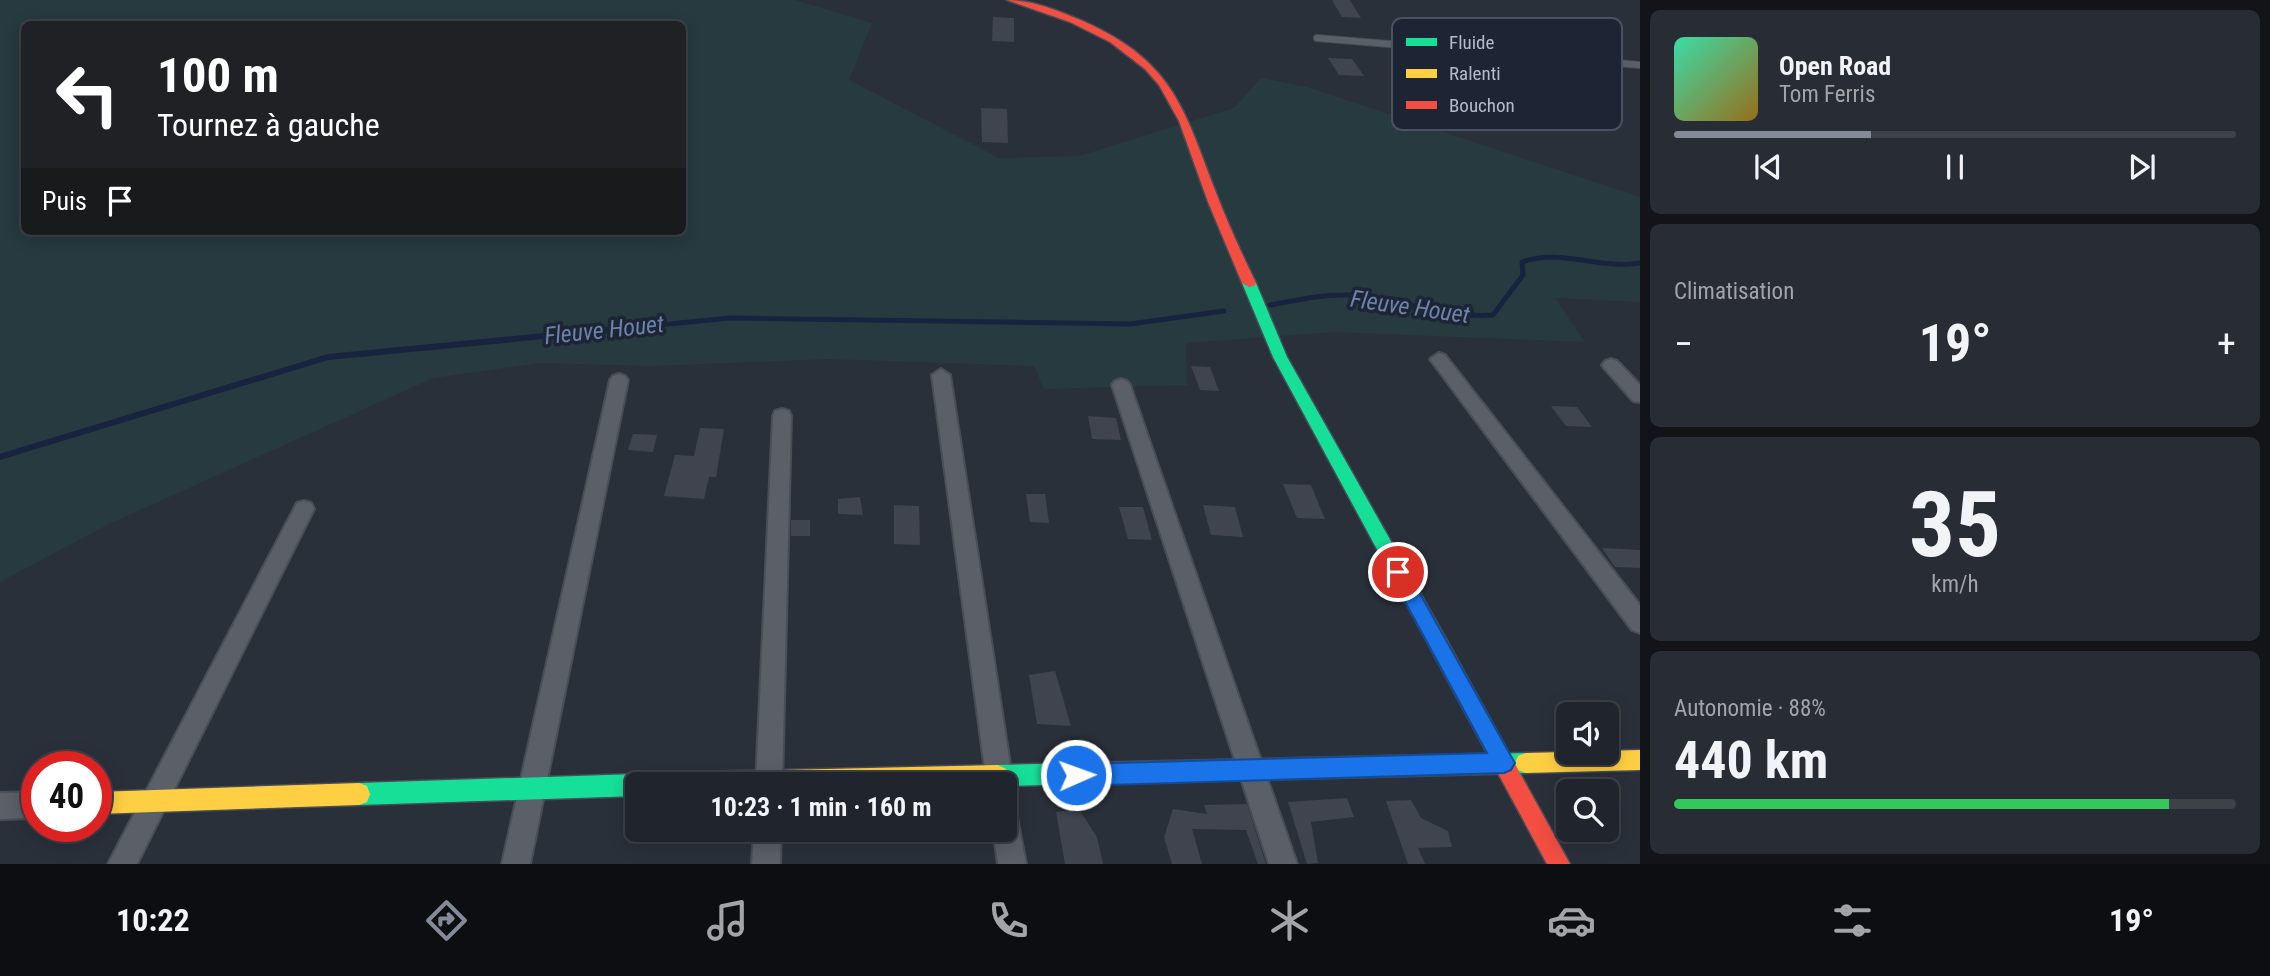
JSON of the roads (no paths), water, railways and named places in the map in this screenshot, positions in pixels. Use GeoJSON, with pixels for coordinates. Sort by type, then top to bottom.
{"type":"FeatureCollection","features":[{"type":"Feature","properties":{"kind":"street"},"geometry":{"type":"LineString","coordinates":[[1011,0],[1054,11],[1115,40],[1161,80],[1178,106],[1209,191],[1280,358],[1559,864]]}},
{"type":"Feature","properties":{"kind":"street"},"geometry":{"type":"LineString","coordinates":[[1439,359],[1640,623]]}},
{"type":"Feature","properties":{"kind":"street"},"geometry":{"type":"LineString","coordinates":[[1611,365],[1640,396]]}},
{"type":"Feature","properties":{"kind":"street"},"geometry":{"type":"LineString","coordinates":[[941,375],[999,772]]}},
{"type":"Feature","properties":{"kind":"street"},"geometry":{"type":"LineString","coordinates":[[516,864],[619,380]]}},
{"type":"Feature","properties":{"kind":"street"},"geometry":{"type":"LineString","coordinates":[[1121,386],[1283,864]]}},
{"type":"Feature","properties":{"kind":"street"},"geometry":{"type":"LineString","coordinates":[[769,772],[782,416]]}},
{"type":"Feature","properties":{"kind":"street"},"geometry":{"type":"LineString","coordinates":[[122,864],[304,509]]}},
{"type":"Feature","properties":{"kind":"street"},"geometry":{"type":"LineString","coordinates":[[1017,780],[1253,769],[1640,760]]}},
{"type":"Feature","properties":{"kind":"street"},"geometry":{"type":"LineString","coordinates":[[112,802],[625,785]]}},
{"type":"Feature","properties":{"kind":"street"},"geometry":{"type":"LineString","coordinates":[[0,806],[21,805]]}},
{"type":"Feature","properties":{"kind":"street"},"geometry":{"type":"LineString","coordinates":[[766,864],[767,842]]}},
{"type":"Feature","properties":{"kind":"street"},"geometry":{"type":"LineString","coordinates":[[1009,842],[1012,864]]}},
{"type":"Feature","properties":{"kind":"lane"},"geometry":{"type":"LineString","coordinates":[[1317,38],[1392,44]]}},
{"type":"Feature","properties":{"kind":"lane"},"geometry":{"type":"LineString","coordinates":[[1622,63],[1640,65]]}},
{"type":"Feature","properties":{"kind":"waterway","name":"Fleuve Houet"},"geometry":{"type":"LineString","coordinates":[[1270,305],[1320,296],[1350,295],[1455,314],[1493,315],[1523,275],[1522,262],[1551,257],[1610,264],[1640,263]]}},
{"type":"Feature","properties":{"kind":"waterway","name":"Fleuve Houet"},"geometry":{"type":"LineString","coordinates":[[620,329],[729,318],[1130,324],[1224,311]]}},
{"type":"Feature","properties":{"kind":"waterway","name":"Fleuve Houet"},"geometry":{"type":"LineString","coordinates":[[0,457],[328,357],[638,327]]}}]}
